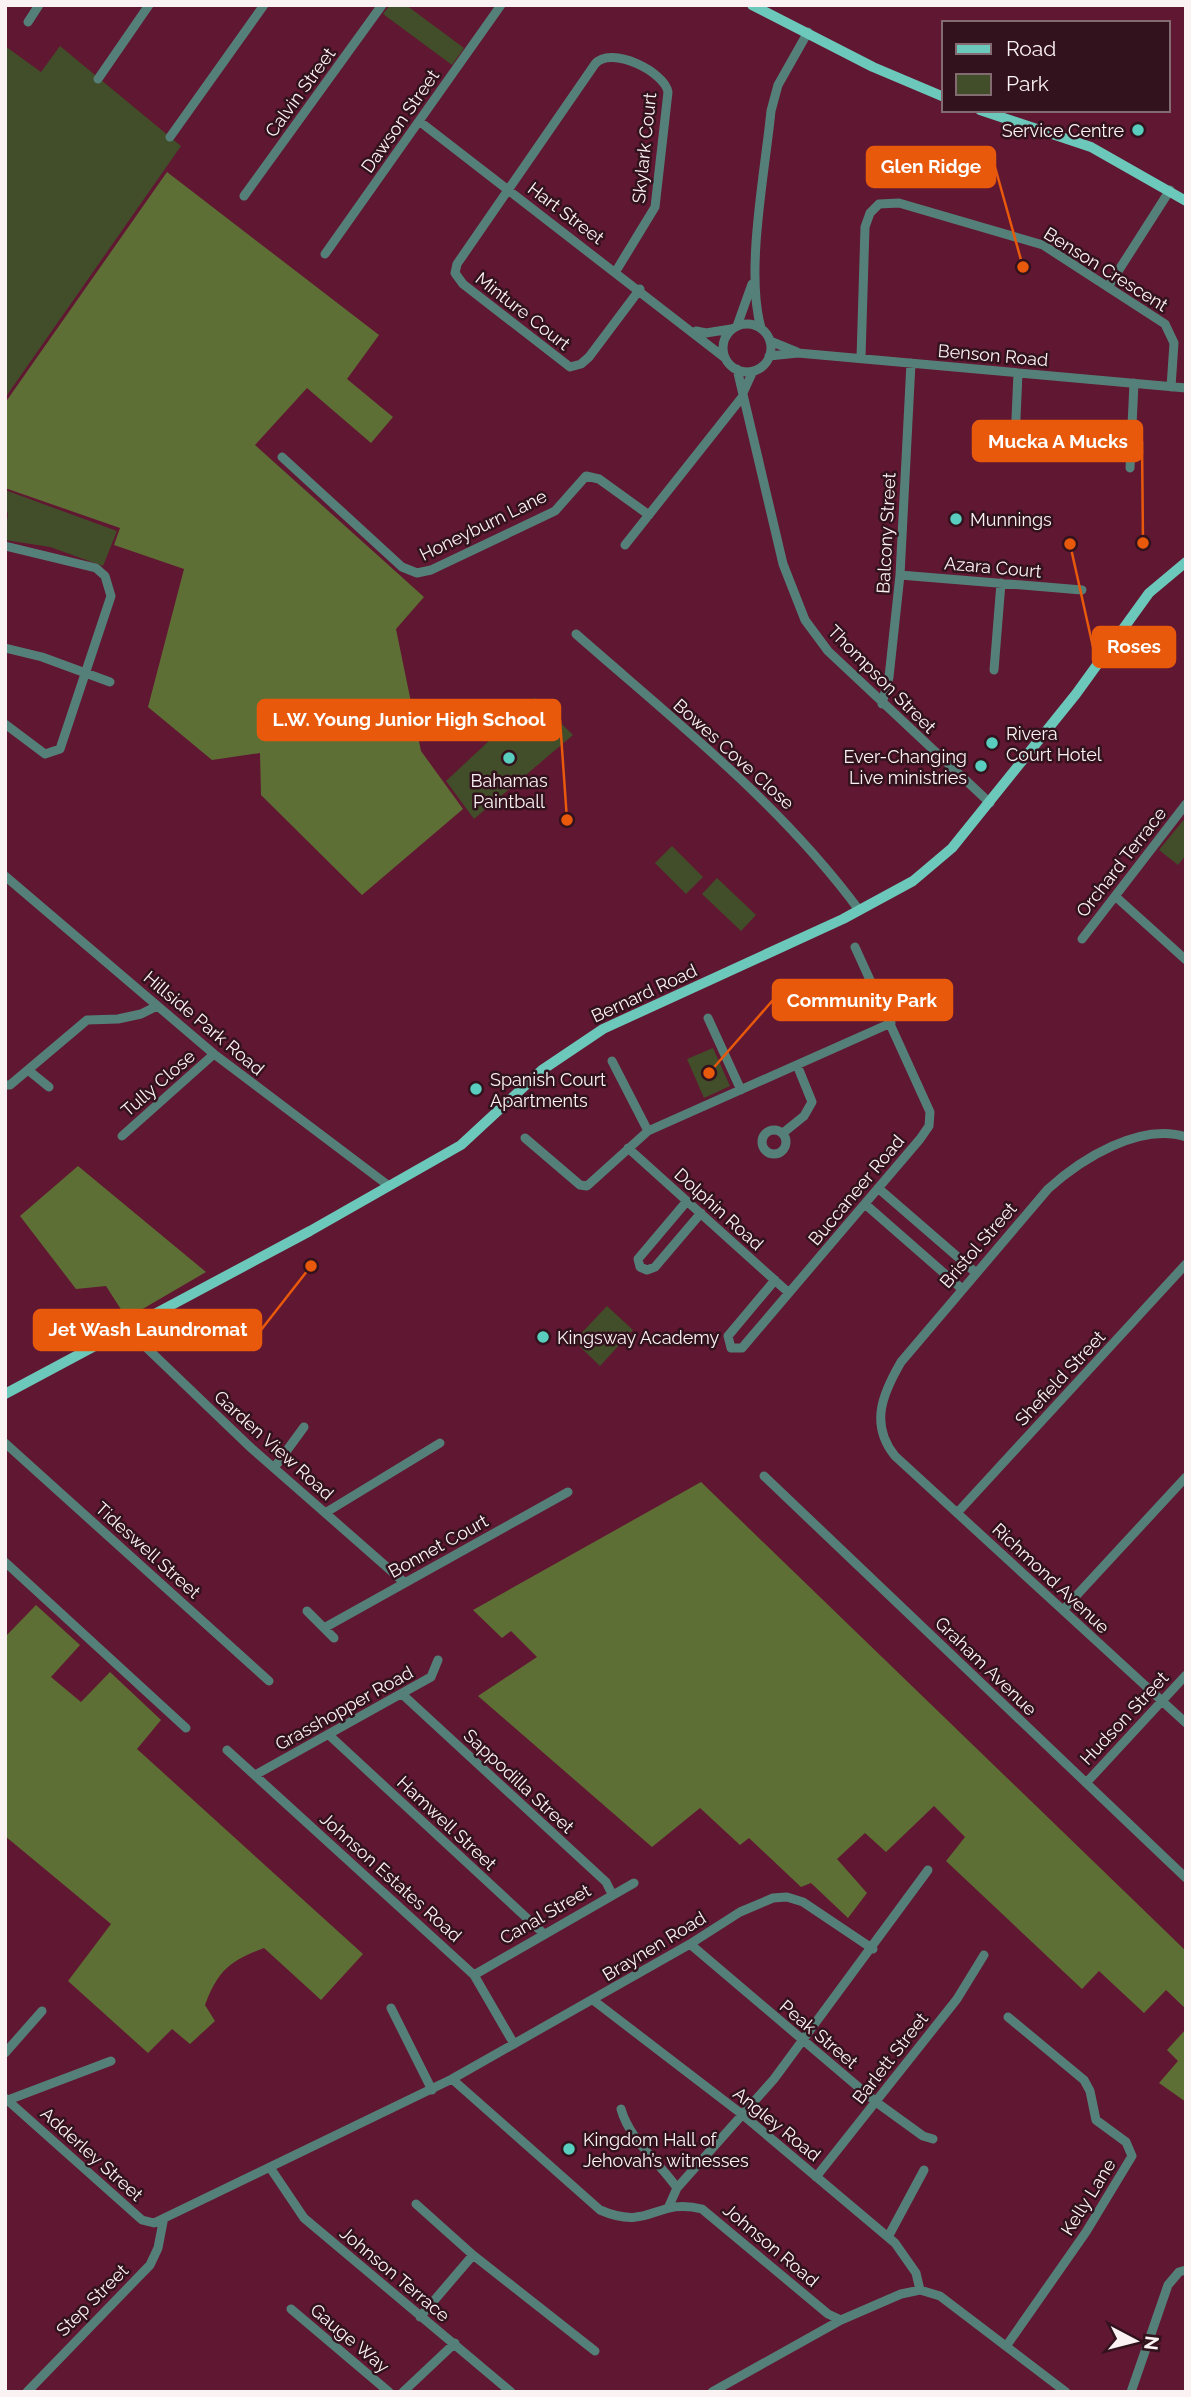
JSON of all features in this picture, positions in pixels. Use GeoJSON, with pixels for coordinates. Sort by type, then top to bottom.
{"type":"FeatureCollection","features":[{"type":"Feature","properties":{"kind":"main road"},"geometry":{"type":"LineString","coordinates":[[752,5],[873,67],[942,96]]}},
{"type":"Feature","properties":{"kind":"main road"},"geometry":{"type":"LineString","coordinates":[[986,112],[1091,147],[1186,201]]}},
{"type":"Feature","properties":{"kind":"main road","name":"Bernard Road"},"geometry":{"type":"LineString","coordinates":[[5,1394],[461,1145],[542,1070],[603,1029],[700,987],[913,881],[952,848],[1076,694],[1149,593],[1186,562]]}},
{"type":"Feature","properties":{"kind":"street"},"geometry":{"type":"LineString","coordinates":[[28,22],[39,5]]}},
{"type":"Feature","properties":{"kind":"street"},"geometry":{"type":"LineString","coordinates":[[98,79],[149,5]]}},
{"type":"Feature","properties":{"kind":"street"},"geometry":{"type":"LineString","coordinates":[[170,137],[264,5]]}},
{"type":"Feature","properties":{"kind":"street","name":"Calvin Street"},"geometry":{"type":"LineString","coordinates":[[244,196],[382,5]]}},
{"type":"Feature","properties":{"kind":"street","name":"Dawson Street"},"geometry":{"type":"LineString","coordinates":[[325,254],[500,5]]}},
{"type":"Feature","properties":{"kind":"street"},"geometry":{"type":"LineString","coordinates":[[753,371],[737,369],[725,358],[724,341],[746,307],[754,276],[771,111],[785,68],[808,32]]}},
{"type":"Feature","properties":{"kind":"street","name":"Skylark Court"},"geometry":{"type":"LineString","coordinates":[[509,189],[602,57],[622,58],[664,81],[668,92],[668,111],[655,207],[616,271]]}},
{"type":"Feature","properties":{"kind":"street","name":"Hart Street"},"geometry":{"type":"LineString","coordinates":[[419,121],[695,331],[725,358]]}},
{"type":"Feature","properties":{"kind":"street","name":"Minture Court"},"geometry":{"type":"LineString","coordinates":[[509,189],[457,264],[455,273],[463,284],[559,360],[575,366],[589,357],[640,289]]}},
{"type":"Feature","properties":{"kind":"street"},"geometry":{"type":"LineString","coordinates":[[1108,287],[1170,190]]}},
{"type":"Feature","properties":{"kind":"street","name":"Benson Crescent"},"geometry":{"type":"LineString","coordinates":[[861,358],[865,227],[874,208],[884,202],[909,205],[1029,240],[1056,252],[1170,330],[1174,343],[1171,387]]}},
{"type":"Feature","properties":{"kind":"street"},"geometry":{"type":"LineString","coordinates":[[754,276],[756,310],[761,328],[770,341],[798,352]]}},
{"type":"Feature","properties":{"kind":"street"},"geometry":{"type":"LineString","coordinates":[[695,331],[706,333],[747,324],[761,328]]}},
{"type":"Feature","properties":{"kind":"street"},"geometry":{"type":"LineString","coordinates":[[769,356],[770,341]]}},
{"type":"Feature","properties":{"kind":"street"},"geometry":{"type":"LineString","coordinates":[[625,545],[743,395],[753,371],[769,356],[798,352]]}},
{"type":"Feature","properties":{"kind":"street","name":"Benson Road"},"geometry":{"type":"LineString","coordinates":[[798,352],[1186,388]]}},
{"type":"Feature","properties":{"kind":"street","name":"Balcony Street"},"geometry":{"type":"LineString","coordinates":[[882,704],[889,677],[900,575],[911,363]]}},
{"type":"Feature","properties":{"kind":"street","name":"Thompson Street"},"geometry":{"type":"LineString","coordinates":[[737,369],[783,564],[798,606],[828,651],[990,803]]}},
{"type":"Feature","properties":{"kind":"street"},"geometry":{"type":"LineString","coordinates":[[1015,441],[1018,373]]}},
{"type":"Feature","properties":{"kind":"street"},"geometry":{"type":"LineString","coordinates":[[1130,467],[1134,383]]}},
{"type":"Feature","properties":{"kind":"street","name":"Honeyburn Lane"},"geometry":{"type":"LineString","coordinates":[[282,457],[401,567],[416,573],[431,570],[555,511],[586,476],[599,479],[649,515]]}},
{"type":"Feature","properties":{"kind":"street"},"geometry":{"type":"LineString","coordinates":[[5,546],[96,568],[105,576],[110,589],[110,601],[66,736],[58,752],[43,753],[5,724]]}},
{"type":"Feature","properties":{"kind":"street","name":"Azara Court"},"geometry":{"type":"LineString","coordinates":[[900,575],[1082,590]]}},
{"type":"Feature","properties":{"kind":"street"},"geometry":{"type":"LineString","coordinates":[[994,670],[1001,583]]}},
{"type":"Feature","properties":{"kind":"street","name":"Bowes Cove Close"},"geometry":{"type":"LineString","coordinates":[[576,634],[770,804],[835,878],[859,910]]}},
{"type":"Feature","properties":{"kind":"street"},"geometry":{"type":"LineString","coordinates":[[5,648],[86,672],[110,682]]}},
{"type":"Feature","properties":{"kind":"street","name":"Orchard Terrace"},"geometry":{"type":"LineString","coordinates":[[1082,939],[1186,804]]}},
{"type":"Feature","properties":{"kind":"street","name":"Hillside Park Road"},"geometry":{"type":"LineString","coordinates":[[5,876],[214,1054],[389,1186]]}},
{"type":"Feature","properties":{"kind":"street"},"geometry":{"type":"LineString","coordinates":[[1115,896],[1186,960]]}},
{"type":"Feature","properties":{"kind":"street","name":"Buccaneer Road"},"geometry":{"type":"LineString","coordinates":[[775,1280],[728,1336],[731,1348],[742,1348],[926,1131],[931,1121],[930,1112],[855,947]]}},
{"type":"Feature","properties":{"kind":"street"},"geometry":{"type":"LineString","coordinates":[[5,1085],[28,1070],[87,1020],[130,1017],[157,1006]]}},
{"type":"Feature","properties":{"kind":"street"},"geometry":{"type":"LineString","coordinates":[[708,1018],[741,1090]]}},
{"type":"Feature","properties":{"kind":"street"},"geometry":{"type":"LineString","coordinates":[[525,1138],[583,1186],[590,1185],[648,1131],[891,1023]]}},
{"type":"Feature","properties":{"kind":"street","name":"Tully Close"},"geometry":{"type":"LineString","coordinates":[[122,1136],[214,1054]]}},
{"type":"Feature","properties":{"kind":"street"},"geometry":{"type":"LineString","coordinates":[[612,1062],[648,1131]]}},
{"type":"Feature","properties":{"kind":"street"},"geometry":{"type":"LineString","coordinates":[[783,1133],[804,1116],[812,1102],[797,1065]]}},
{"type":"Feature","properties":{"kind":"street"},"geometry":{"type":"LineString","coordinates":[[28,1070],[49,1087]]}},
{"type":"Feature","properties":{"kind":"street","name":"Bristol Street"},"geometry":{"type":"LineString","coordinates":[[895,1456],[881,1429],[880,1412],[884,1393],[901,1362],[1043,1194],[1076,1167],[1142,1136],[1166,1133],[1186,1137]]}},
{"type":"Feature","properties":{"kind":"street","name":"Dolphin Road"},"geometry":{"type":"LineString","coordinates":[[628,1148],[789,1293]]}},
{"type":"Feature","properties":{"kind":"street"},"geometry":{"type":"LineString","coordinates":[[878,1188],[975,1272]]}},
{"type":"Feature","properties":{"kind":"street"},"geometry":{"type":"LineString","coordinates":[[687,1201],[643,1250],[638,1259],[640,1267],[647,1270],[655,1267],[701,1213]]}},
{"type":"Feature","properties":{"kind":"street"},"geometry":{"type":"LineString","coordinates":[[865,1204],[961,1288]]}},
{"type":"Feature","properties":{"kind":"street","name":"Shefield Street"},"geometry":{"type":"LineString","coordinates":[[957,1513],[1186,1264]]}},
{"type":"Feature","properties":{"kind":"street","name":"Garden View Road"},"geometry":{"type":"LineString","coordinates":[[126,1328],[274,1468],[405,1583]]}},
{"type":"Feature","properties":{"kind":"street"},"geometry":{"type":"LineString","coordinates":[[274,1468],[304,1427]]}},
{"type":"Feature","properties":{"kind":"street","name":"Tideswell Street"},"geometry":{"type":"LineString","coordinates":[[5,1443],[269,1681]]}},
{"type":"Feature","properties":{"kind":"street"},"geometry":{"type":"LineString","coordinates":[[325,1513],[440,1443]]}},
{"type":"Feature","properties":{"kind":"street","name":"Richmond Avenue"},"geometry":{"type":"LineString","coordinates":[[895,1456],[1186,1723]]}},
{"type":"Feature","properties":{"kind":"street","name":"Graham Avenue"},"geometry":{"type":"LineString","coordinates":[[764,1476],[1186,1878]]}},
{"type":"Feature","properties":{"kind":"street"},"geometry":{"type":"LineString","coordinates":[[1063,1610],[1186,1477]]}},
{"type":"Feature","properties":{"kind":"street","name":"Bonnet Court"},"geometry":{"type":"LineString","coordinates":[[324,1628],[568,1492]]}},
{"type":"Feature","properties":{"kind":"street"},"geometry":{"type":"LineString","coordinates":[[5,1562],[186,1728]]}},
{"type":"Feature","properties":{"kind":"street"},"geometry":{"type":"LineString","coordinates":[[307,1611],[334,1638]]}},
{"type":"Feature","properties":{"kind":"street","name":"Grasshopper Road"},"geometry":{"type":"LineString","coordinates":[[255,1775],[431,1677],[438,1660]]}},
{"type":"Feature","properties":{"kind":"street","name":"Hudson Street"},"geometry":{"type":"LineString","coordinates":[[1086,1783],[1186,1675]]}},
{"type":"Feature","properties":{"kind":"street","name":"Sappodilla Street"},"geometry":{"type":"LineString","coordinates":[[402,1694],[606,1882],[612,1894]]}},
{"type":"Feature","properties":{"kind":"street","name":"Hamwell Street"},"geometry":{"type":"LineString","coordinates":[[329,1735],[543,1933]]}},
{"type":"Feature","properties":{"kind":"street","name":"Johnson Estates Road"},"geometry":{"type":"LineString","coordinates":[[226,1750],[474,1975],[514,2044]]}},
{"type":"Feature","properties":{"kind":"street"},"geometry":{"type":"LineString","coordinates":[[163,2222],[452,2079],[600,2210],[617,2217],[640,2219],[669,2206],[677,2188],[743,2115],[803,2042],[928,1870]]}},
{"type":"Feature","properties":{"kind":"street","name":"Canal Street"},"geometry":{"type":"LineString","coordinates":[[474,1975],[634,1883]]}},
{"type":"Feature","properties":{"kind":"street","name":"Braynen Road"},"geometry":{"type":"LineString","coordinates":[[452,2079],[690,1944],[740,1912],[773,1898],[787,1897],[803,1902],[873,1949]]}},
{"type":"Feature","properties":{"kind":"street","name":"Peak Street"},"geometry":{"type":"LineString","coordinates":[[690,1944],[876,2102],[923,2136],[933,2139]]}},
{"type":"Feature","properties":{"kind":"street","name":"Barlett Street"},"geometry":{"type":"LineString","coordinates":[[816,2177],[957,1999],[984,1955]]}},
{"type":"Feature","properties":{"kind":"street","name":"Angley Road"},"geometry":{"type":"LineString","coordinates":[[593,2000],[743,2115],[888,2237],[916,2273],[920,2290]]}},
{"type":"Feature","properties":{"kind":"street"},"geometry":{"type":"LineString","coordinates":[[391,2008],[432,2090]]}},
{"type":"Feature","properties":{"kind":"street"},"geometry":{"type":"LineString","coordinates":[[5,2053],[41,2011]]}},
{"type":"Feature","properties":{"kind":"street","name":"Kelly Lane"},"geometry":{"type":"LineString","coordinates":[[1007,2017],[1084,2080],[1090,2091],[1096,2120],[1126,2142],[1132,2150],[1132,2156],[1086,2232],[1007,2345]]}},
{"type":"Feature","properties":{"kind":"street"},"geometry":{"type":"LineString","coordinates":[[7,2099],[111,2061]]}},
{"type":"Feature","properties":{"kind":"street","name":"Adderley Street"},"geometry":{"type":"LineString","coordinates":[[7,2099],[142,2220],[163,2222]]}},
{"type":"Feature","properties":{"kind":"street"},"geometry":{"type":"LineString","coordinates":[[621,2109],[625,2124],[661,2164],[677,2188]]}},
{"type":"Feature","properties":{"kind":"street","name":"Johnson Terrace"},"geometry":{"type":"LineString","coordinates":[[271,2169],[304,2218],[511,2392]]}},
{"type":"Feature","properties":{"kind":"street"},"geometry":{"type":"LineString","coordinates":[[888,2237],[923,2170]]}},
{"type":"Feature","properties":{"kind":"street"},"geometry":{"type":"LineString","coordinates":[[416,2204],[473,2255],[595,2351]]}},
{"type":"Feature","properties":{"kind":"street","name":"Johnson Road"},"geometry":{"type":"LineString","coordinates":[[669,2206],[685,2205],[713,2216],[828,2314],[841,2320]]}},
{"type":"Feature","properties":{"kind":"street","name":"Step Street"},"geometry":{"type":"LineString","coordinates":[[27,2392],[150,2265],[158,2248],[163,2222]]}},
{"type":"Feature","properties":{"kind":"street"},"geometry":{"type":"LineString","coordinates":[[420,2317],[473,2255]]}},
{"type":"Feature","properties":{"kind":"street"},"geometry":{"type":"LineString","coordinates":[[1131,2392],[1168,2285],[1179,2272],[1186,2270]]}},
{"type":"Feature","properties":{"kind":"street"},"geometry":{"type":"LineString","coordinates":[[712,2392],[841,2320],[901,2294],[920,2290],[940,2296],[1066,2392]]}},
{"type":"Feature","properties":{"kind":"street","name":"Gauge Way"},"geometry":{"type":"LineString","coordinates":[[291,2309],[389,2392]]}},
{"type":"Feature","properties":{"kind":"street"},"geometry":{"type":"LineString","coordinates":[[403,2392],[455,2343]]}},
{"type":"Feature","properties":{"kind":"green space"},"geometry":{"type":"Polygon","coordinates":[[[390,5],[406,5],[464,48],[452,65],[383,14],[390,5]]]}},
{"type":"Feature","properties":{"kind":"green space"},"geometry":{"type":"Polygon","coordinates":[[[5,46],[41,72],[60,46],[181,146],[5,398],[5,46]]]}},
{"type":"Feature","properties":{"kind":"green space"},"geometry":{"type":"Polygon","coordinates":[[[167,172],[379,335],[347,379],[393,417],[371,443],[307,388],[255,445],[424,597],[396,629],[421,751],[463,809],[362,895],[261,795],[260,753],[212,760],[148,707],[184,569],[114,545],[120,528],[5,488],[5,403],[167,172]]]}},
{"type":"Feature","properties":{"kind":"green space"},"geometry":{"type":"Polygon","coordinates":[[[5,490],[117,531],[103,566],[50,547],[5,540],[8,513],[5,511],[5,490]]]}},
{"type":"Feature","properties":{"kind":"green space","name":"Bahamas Paintball"},"geometry":{"type":"Polygon","coordinates":[[[535,698],[573,735],[474,819],[446,781],[535,698]]]}},
{"type":"Feature","properties":{"kind":"green space"},"geometry":{"type":"Polygon","coordinates":[[[1186,817],[1186,855],[1178,865],[1159,850],[1186,817]]]}},
{"type":"Feature","properties":{"kind":"green space"},"geometry":{"type":"Polygon","coordinates":[[[672,846],[703,877],[686,894],[655,863],[672,846]]]}},
{"type":"Feature","properties":{"kind":"green space"},"geometry":{"type":"Polygon","coordinates":[[[717,878],[756,915],[741,931],[702,894],[717,878]]]}},
{"type":"Feature","properties":{"kind":"green space"},"geometry":{"type":"Polygon","coordinates":[[[713,1048],[730,1086],[704,1098],[687,1059],[713,1048]]]}},
{"type":"Feature","properties":{"kind":"green space"},"geometry":{"type":"Polygon","coordinates":[[[78,1166],[206,1272],[134,1314],[122,1311],[106,1286],[76,1289],[20,1216],[78,1166]]]}},
{"type":"Feature","properties":{"kind":"green space"},"geometry":{"type":"Polygon","coordinates":[[[607,1306],[633,1330],[600,1366],[574,1341],[607,1306]]]}},
{"type":"Feature","properties":{"kind":"green space"},"geometry":{"type":"Polygon","coordinates":[[[701,1482],[1186,1951],[1186,2009],[1166,1990],[1144,2013],[1099,1971],[1082,1989],[946,1861],[965,1837],[934,1806],[886,1852],[865,1833],[837,1859],[867,1893],[848,1918],[811,1883],[801,1887],[749,1838],[740,1845],[700,1808],[652,1847],[478,1696],[537,1657],[511,1631],[502,1638],[473,1610],[701,1482]]]}},
{"type":"Feature","properties":{"kind":"green space"},"geometry":{"type":"Polygon","coordinates":[[[36,1605],[80,1645],[51,1677],[81,1702],[110,1672],[161,1720],[137,1749],[363,1954],[321,2000],[264,1948],[233,1963],[220,1975],[205,2005],[215,2021],[190,2044],[172,2029],[148,2053],[68,1981],[111,1924],[5,1836],[5,1637],[36,1605]]]}},
{"type":"Feature","properties":{"kind":"green space"},"geometry":{"type":"Polygon","coordinates":[[[1186,2029],[1186,2102],[1159,2083],[1178,2061],[1167,2050],[1186,2029]]]}},
{"type":"Feature","properties":{"kind":"place","name":"Service Centre"},"geometry":{"type":"Point","coordinates":[1138,130]}},
{"type":"Feature","properties":{"kind":"place","name":"Glen Ridge"},"geometry":{"type":"Point","coordinates":[1023,267]}},
{"type":"Feature","properties":{"kind":"place","name":"Munnings"},"geometry":{"type":"Point","coordinates":[956,519]}},
{"type":"Feature","properties":{"kind":"place","name":"Mucka A Mucks"},"geometry":{"type":"Point","coordinates":[1143,543]}},
{"type":"Feature","properties":{"kind":"place","name":"Roses"},"geometry":{"type":"Point","coordinates":[1070,544]}},
{"type":"Feature","properties":{"kind":"place","name":"Rivera Court Hotel"},"geometry":{"type":"Point","coordinates":[992,743]}},
{"type":"Feature","properties":{"kind":"place","name":"Bahamas Paintball"},"geometry":{"type":"Point","coordinates":[509,758]}},
{"type":"Feature","properties":{"kind":"place","name":"Ever-Changing Live ministries"},"geometry":{"type":"Point","coordinates":[981,766]}},
{"type":"Feature","properties":{"kind":"place","name":"L.W. Young Junior High School"},"geometry":{"type":"Point","coordinates":[567,820]}},
{"type":"Feature","properties":{"kind":"place","name":"Community Park"},"geometry":{"type":"Point","coordinates":[709,1073]}},
{"type":"Feature","properties":{"kind":"place","name":"Spanish Court Apartments"},"geometry":{"type":"Point","coordinates":[476,1089]}},
{"type":"Feature","properties":{"kind":"place","name":"Jet Wash Laundromat"},"geometry":{"type":"Point","coordinates":[311,1266]}},
{"type":"Feature","properties":{"kind":"place","name":"Kingsway Academy"},"geometry":{"type":"Point","coordinates":[543,1337]}},
{"type":"Feature","properties":{"kind":"place","name":"Kingdom Hall of Jehovah’s witnesses"},"geometry":{"type":"Point","coordinates":[569,2149]}}]}
